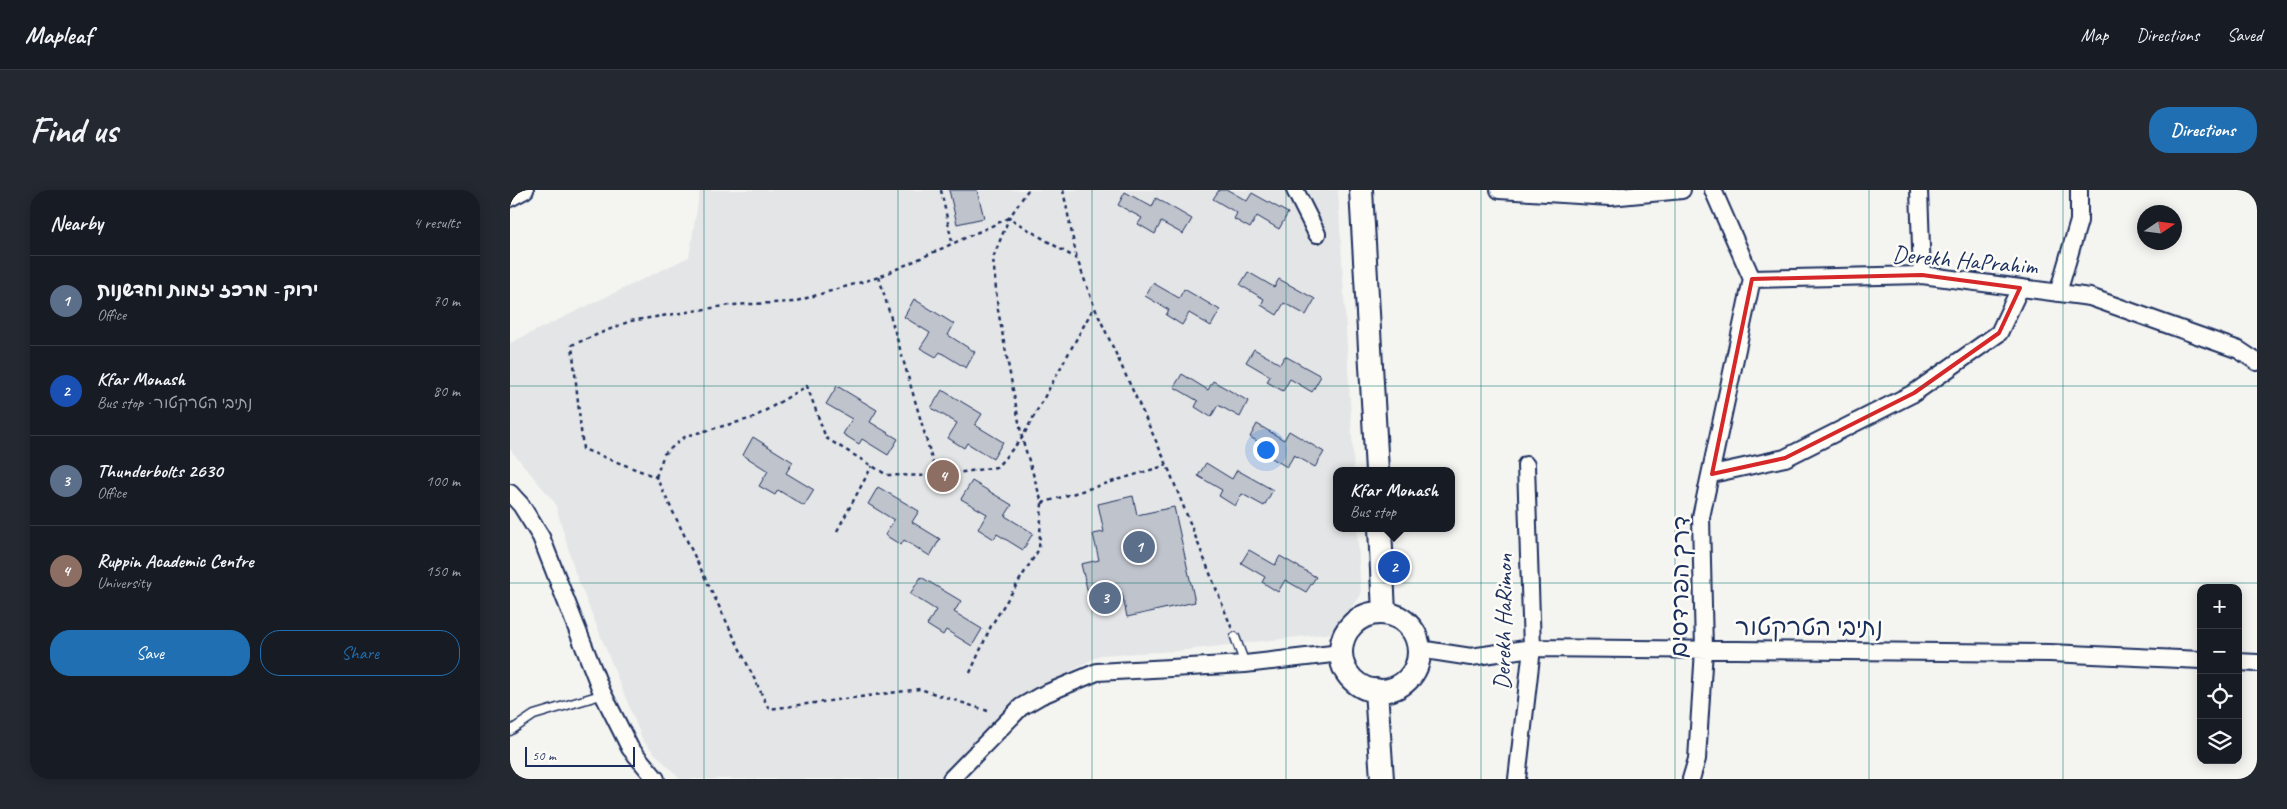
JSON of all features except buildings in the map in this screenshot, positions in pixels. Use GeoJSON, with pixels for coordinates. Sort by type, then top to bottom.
{"type":"FeatureCollection","features":[{"type":"Feature","properties":{"kind":"main road"},"geometry":{"type":"LineString","coordinates":[[1361,190],[1376,467]]}},
{"type":"Feature","properties":{"kind":"main road"},"geometry":{"type":"LineString","coordinates":[[1380,532],[1384,613]]}},
{"type":"Feature","properties":{"kind":"main road"},"geometry":{"type":"LineString","coordinates":[[1384,613],[1404,621],[1416,639],[1418,649],[1416,666],[1407,680],[1387,690],[1376,690],[1356,682],[1343,664],[1341,653],[1343,640],[1349,628],[1359,619],[1371,614],[1384,613]]}},
{"type":"Feature","properties":{"kind":"main road"},"geometry":{"type":"LineString","coordinates":[[1376,690],[1382,779]]}},
{"type":"Feature","properties":{"kind":"street"},"geometry":{"type":"LineString","coordinates":[[510,198],[525,190]]}},
{"type":"Feature","properties":{"kind":"street"},"geometry":{"type":"LineString","coordinates":[[1295,190],[1317,234]]}},
{"type":"Feature","properties":{"kind":"street"},"geometry":{"type":"LineString","coordinates":[[1499,190],[1610,197],[1682,190]]}},
{"type":"Feature","properties":{"kind":"street"},"geometry":{"type":"LineString","coordinates":[[1713,190],[1752,279]]}},
{"type":"Feature","properties":{"kind":"street"},"geometry":{"type":"LineString","coordinates":[[1920,190],[1922,275]]}},
{"type":"Feature","properties":{"kind":"street"},"geometry":{"type":"LineString","coordinates":[[2058,293],[2079,221],[2079,190]]}},
{"type":"Feature","properties":{"kind":"street","name":"Derekh HaPrahim"},"geometry":{"type":"LineString","coordinates":[[1752,279],[1922,275],[2090,297],[2239,350],[2257,362]]}},
{"type":"Feature","properties":{"kind":"street","name":"דרך הפרדסים"},"geometry":{"type":"LineString","coordinates":[[1691,779],[1697,759],[1704,650],[1701,517],[1712,474],[1752,279]]}},
{"type":"Feature","properties":{"kind":"street"},"geometry":{"type":"LineString","coordinates":[[1712,474],[1785,458],[1914,393],[1999,333],[2020,288]]}},
{"type":"Feature","properties":{"kind":"street","name":"Derekh HaRimon"},"geometry":{"type":"LineString","coordinates":[[1517,779],[1532,648],[1526,465]]}},
{"type":"Feature","properties":{"kind":"street"},"geometry":{"type":"LineString","coordinates":[[510,493],[521,505],[541,537],[604,694],[630,748],[656,779]]}},
{"type":"Feature","properties":{"kind":"street","name":"נתיבי הטרקטור"},"geometry":{"type":"LineString","coordinates":[[1418,649],[1471,657],[1532,648],[2050,653],[2197,660]]}},
{"type":"Feature","properties":{"kind":"street"},"geometry":{"type":"LineString","coordinates":[[951,779],[1021,707],[1040,696],[1097,672],[1245,664],[1341,653]]}},
{"type":"Feature","properties":{"kind":"street"},"geometry":{"type":"LineString","coordinates":[[2242,662],[2257,663]]}},
{"type":"Feature","properties":{"kind":"lane"},"geometry":{"type":"LineString","coordinates":[[1235,637],[1245,664]]}},
{"type":"Feature","properties":{"kind":"lane"},"geometry":{"type":"LineString","coordinates":[[510,731],[534,715],[604,694]]}},
{"type":"Feature","properties":{"kind":"path"},"geometry":{"type":"LineString","coordinates":[[940,190],[952,242]]}},
{"type":"Feature","properties":{"kind":"path"},"geometry":{"type":"LineString","coordinates":[[970,673],[992,626],[1039,549],[1042,503],[1022,438],[998,310],[993,258],[1009,218],[1028,190]]}},
{"type":"Feature","properties":{"kind":"path"},"geometry":{"type":"LineString","coordinates":[[1063,190],[1077,259],[1094,306],[1167,464],[1235,637]]}},
{"type":"Feature","properties":{"kind":"path"},"geometry":{"type":"LineString","coordinates":[[988,711],[920,688],[769,709],[656,477],[583,449],[572,346],[630,321],[731,305],[794,302],[879,277],[952,242],[1009,218]]}},
{"type":"Feature","properties":{"kind":"path"},"geometry":{"type":"LineString","coordinates":[[1009,218],[1077,259]]}},
{"type":"Feature","properties":{"kind":"path"},"geometry":{"type":"LineString","coordinates":[[879,277],[937,476]]}},
{"type":"Feature","properties":{"kind":"path"},"geometry":{"type":"LineString","coordinates":[[656,477],[664,454],[686,436],[753,418],[807,386],[826,438],[887,476],[937,476],[997,467],[1022,438],[1094,306]]}},
{"type":"Feature","properties":{"kind":"path"},"geometry":{"type":"LineString","coordinates":[[1042,503],[1167,464]]}},
{"type":"Feature","properties":{"kind":"path"},"geometry":{"type":"LineString","coordinates":[[837,531],[872,466]]}},
{"type":"Feature","properties":{"kind":"highlighted area"},"geometry":{"type":"Polygon","coordinates":[[[1922,275],[2020,288],[1999,333],[1914,393],[1785,458],[1712,474],[1752,279],[1922,275]]]}},
{"type":"Feature","properties":{"kind":"shaded area"},"geometry":{"type":"Polygon","coordinates":[[[700,190],[1338,190],[1354,467],[1333,467],[1333,532],[1357,532],[1361,595],[1332,633],[1177,651],[1100,655],[1017,702],[939,779],[680,779],[643,741],[575,572],[555,503],[510,449],[510,343],[689,257],[700,190]]]}},
{"type":"Feature","properties":{"kind":"place","name":"Ruppin Academic Centre"},"geometry":{"type":"Point","coordinates":[943,476]}},
{"type":"Feature","properties":{"kind":"place","name":"ירוק - מרכז יזמות וחדשנות"},"geometry":{"type":"Point","coordinates":[1139,547]}},
{"type":"Feature","properties":{"kind":"place","name":"Kfar Monash"},"geometry":{"type":"Point","coordinates":[1394,567]}},
{"type":"Feature","properties":{"kind":"place","name":"Thunderbolts 2630"},"geometry":{"type":"Point","coordinates":[1105,598]}}]}
